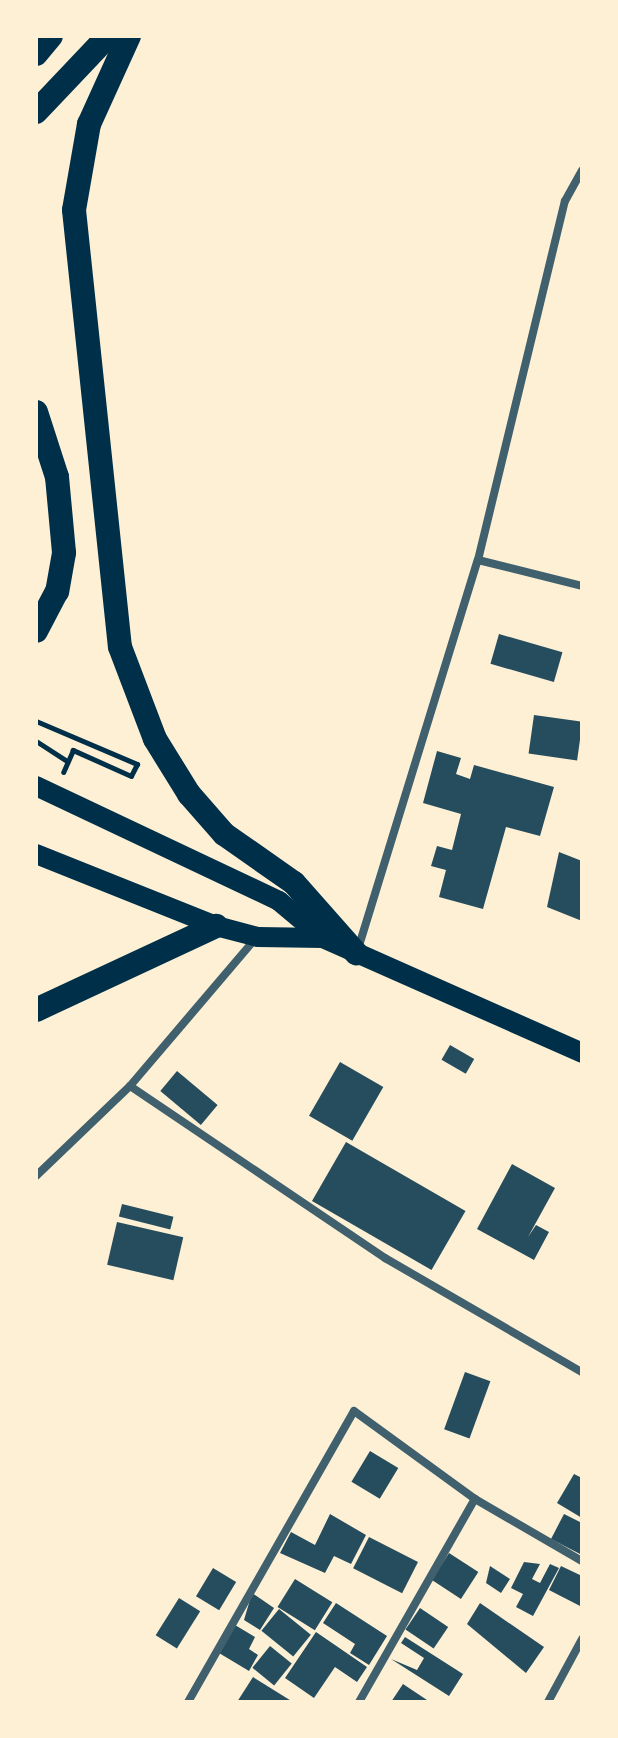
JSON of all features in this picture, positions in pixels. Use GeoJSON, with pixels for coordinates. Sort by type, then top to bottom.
{"type":"FeatureCollection","features":[{"type":"Feature","properties":{"kind":"highway"},"geometry":{"type":"LineString","coordinates":[[36,54],[51,36]]}},
{"type":"Feature","properties":{"kind":"highway"},"geometry":{"type":"LineString","coordinates":[[36,112],[108,36]]}},
{"type":"Feature","properties":{"kind":"highway"},"geometry":{"type":"LineString","coordinates":[[129,36],[89,124],[74,210],[120,647],[155,739],[189,794],[224,834],[294,883],[356,953]]}},
{"type":"Feature","properties":{"kind":"highway"},"geometry":{"type":"LineString","coordinates":[[36,412],[57,477],[64,553],[57,591],[36,631]]}},
{"type":"Feature","properties":{"kind":"highway"},"geometry":{"type":"LineString","coordinates":[[36,1010],[216,926]]}},
{"type":"Feature","properties":{"kind":"main road"},"geometry":{"type":"LineString","coordinates":[[44,790],[279,901],[323,938],[582,1053]]}},
{"type":"Feature","properties":{"kind":"main road"},"geometry":{"type":"LineString","coordinates":[[36,854],[216,926],[258,937],[323,938]]}},
{"type":"Feature","properties":{"kind":"street"},"geometry":{"type":"LineString","coordinates":[[356,953],[478,560],[565,201],[582,170]]}},
{"type":"Feature","properties":{"kind":"street"},"geometry":{"type":"LineString","coordinates":[[478,560],[582,586]]}},
{"type":"Feature","properties":{"kind":"street"},"geometry":{"type":"LineString","coordinates":[[36,1176],[130,1086],[258,937]]}},
{"type":"Feature","properties":{"kind":"street"},"geometry":{"type":"LineString","coordinates":[[130,1086],[385,1258],[582,1372]]}},
{"type":"Feature","properties":{"kind":"street"},"geometry":{"type":"LineString","coordinates":[[188,1702],[354,1411],[475,1499],[582,1561]]}},
{"type":"Feature","properties":{"kind":"street"},"geometry":{"type":"LineString","coordinates":[[359,1702],[475,1499]]}},
{"type":"Feature","properties":{"kind":"street"},"geometry":{"type":"LineString","coordinates":[[548,1702],[582,1639]]}},
{"type":"Feature","properties":{"kind":"path"},"geometry":{"type":"LineString","coordinates":[[36,721],[137,764],[131,776],[73,750],[44,790]]}},
{"type":"Feature","properties":{"kind":"building"},"geometry":{"type":"Polygon","coordinates":[[[499,634],[562,652],[554,682],[490,664],[499,634]]]}},
{"type":"Feature","properties":{"kind":"building"},"geometry":{"type":"Polygon","coordinates":[[[534,715],[582,722],[577,760],[529,754],[534,715]]]}},
{"type":"Feature","properties":{"kind":"building"},"geometry":{"type":"Polygon","coordinates":[[[437,751],[461,758],[456,774],[470,779],[474,765],[554,787],[540,836],[506,827],[483,909],[439,897],[446,870],[431,866],[437,846],[452,850],[461,814],[423,803],[437,751]]]}},
{"type":"Feature","properties":{"kind":"building"},"geometry":{"type":"Polygon","coordinates":[[[559,852],[582,861],[582,921],[547,907],[559,852]]]}},
{"type":"Feature","properties":{"kind":"building"},"geometry":{"type":"Polygon","coordinates":[[[450,1045],[474,1059],[466,1074],[442,1060],[450,1045]]]}},
{"type":"Feature","properties":{"kind":"building"},"geometry":{"type":"Polygon","coordinates":[[[340,1062],[383,1087],[352,1141],[309,1116],[340,1062]]]}},
{"type":"Feature","properties":{"kind":"building"},"geometry":{"type":"Polygon","coordinates":[[[177,1071],[218,1105],[201,1125],[160,1091],[177,1071]]]}},
{"type":"Feature","properties":{"kind":"building"},"geometry":{"type":"Polygon","coordinates":[[[346,1142],[466,1211],[432,1270],[312,1201],[346,1142]]]}},
{"type":"Feature","properties":{"kind":"building"},"geometry":{"type":"Polygon","coordinates":[[[512,1164],[555,1188],[528,1237],[536,1225],[549,1232],[534,1260],[477,1229],[512,1164]]]}},
{"type":"Feature","properties":{"kind":"building"},"geometry":{"type":"Polygon","coordinates":[[[122,1204],[173,1217],[170,1229],[119,1217],[122,1204]]]}},
{"type":"Feature","properties":{"kind":"building"},"geometry":{"type":"Polygon","coordinates":[[[117,1222],[183,1237],[173,1280],[107,1265],[117,1222]]]}},
{"type":"Feature","properties":{"kind":"building"},"geometry":{"type":"Polygon","coordinates":[[[465,1372],[490,1381],[470,1439],[444,1429],[465,1372]]]}},
{"type":"Feature","properties":{"kind":"building"},"geometry":{"type":"Polygon","coordinates":[[[370,1451],[398,1468],[380,1499],[351,1482],[370,1451]]]}},
{"type":"Feature","properties":{"kind":"building"},"geometry":{"type":"Polygon","coordinates":[[[574,1474],[582,1478],[582,1518],[557,1503],[574,1474]]]}},
{"type":"Feature","properties":{"kind":"building"},"geometry":{"type":"Polygon","coordinates":[[[330,1514],[366,1535],[351,1564],[334,1556],[325,1573],[280,1553],[291,1532],[315,1545],[330,1514]]]}},
{"type":"Feature","properties":{"kind":"building"},"geometry":{"type":"Polygon","coordinates":[[[564,1514],[582,1523],[582,1555],[551,1539],[564,1514]]]}},
{"type":"Feature","properties":{"kind":"building"},"geometry":{"type":"Polygon","coordinates":[[[369,1537],[418,1562],[402,1593],[353,1568],[369,1537]]]}},
{"type":"Feature","properties":{"kind":"building"},"geometry":{"type":"Polygon","coordinates":[[[449,1553],[478,1572],[461,1599],[432,1580],[449,1553]]]}},
{"type":"Feature","properties":{"kind":"building"},"geometry":{"type":"Polygon","coordinates":[[[524,1562],[540,1564],[532,1579],[540,1583],[550,1564],[559,1568],[533,1616],[516,1607],[523,1594],[511,1588],[524,1562]]]}},
{"type":"Feature","properties":{"kind":"building"},"geometry":{"type":"Polygon","coordinates":[[[490,1566],[510,1579],[501,1593],[486,1583],[490,1566]]]}},
{"type":"Feature","properties":{"kind":"building"},"geometry":{"type":"Polygon","coordinates":[[[561,1566],[582,1576],[582,1607],[549,1590],[561,1566]]]}},
{"type":"Feature","properties":{"kind":"building"},"geometry":{"type":"Polygon","coordinates":[[[213,1568],[236,1582],[219,1610],[196,1596],[213,1568]]]}},
{"type":"Feature","properties":{"kind":"building"},"geometry":{"type":"Polygon","coordinates":[[[295,1579],[332,1602],[315,1630],[278,1607],[295,1579]]]}},
{"type":"Feature","properties":{"kind":"building"},"geometry":{"type":"Polygon","coordinates":[[[252,1593],[274,1608],[260,1630],[244,1620],[252,1593]]]}},
{"type":"Feature","properties":{"kind":"building"},"geometry":{"type":"Polygon","coordinates":[[[179,1598],[200,1611],[177,1649],[156,1635],[179,1598]]]}},
{"type":"Feature","properties":{"kind":"building"},"geometry":{"type":"Polygon","coordinates":[[[336,1603],[387,1636],[369,1665],[350,1653],[355,1644],[323,1623],[336,1603]]]}},
{"type":"Feature","properties":{"kind":"building"},"geometry":{"type":"Polygon","coordinates":[[[480,1603],[544,1647],[526,1673],[467,1624],[480,1603]]]}},
{"type":"Feature","properties":{"kind":"building"},"geometry":{"type":"Polygon","coordinates":[[[420,1608],[448,1627],[434,1649],[405,1630],[420,1608]]]}},
{"type":"Feature","properties":{"kind":"building"},"geometry":{"type":"Polygon","coordinates":[[[279,1609],[311,1635],[293,1657],[261,1631],[279,1609]]]}},
{"type":"Feature","properties":{"kind":"building"},"geometry":{"type":"Polygon","coordinates":[[[235,1625],[255,1637],[249,1649],[258,1655],[249,1671],[219,1653],[235,1625]]]}},
{"type":"Feature","properties":{"kind":"building"},"geometry":{"type":"Polygon","coordinates":[[[316,1632],[367,1667],[357,1682],[335,1667],[314,1698],[285,1678],[316,1632]]]}},
{"type":"Feature","properties":{"kind":"building"},"geometry":{"type":"Polygon","coordinates":[[[405,1637],[463,1674],[449,1696],[391,1659],[417,1670],[424,1658],[401,1643],[405,1637]]]}},
{"type":"Feature","properties":{"kind":"building"},"geometry":{"type":"Polygon","coordinates":[[[270,1646],[292,1664],[274,1685],[252,1668],[270,1646]]]}},
{"type":"Feature","properties":{"kind":"building"},"geometry":{"type":"Polygon","coordinates":[[[253,1677],[293,1702],[237,1702],[253,1677]]]}},
{"type":"Feature","properties":{"kind":"building"},"geometry":{"type":"Polygon","coordinates":[[[403,1684],[430,1702],[391,1702],[403,1684]]]}}]}
